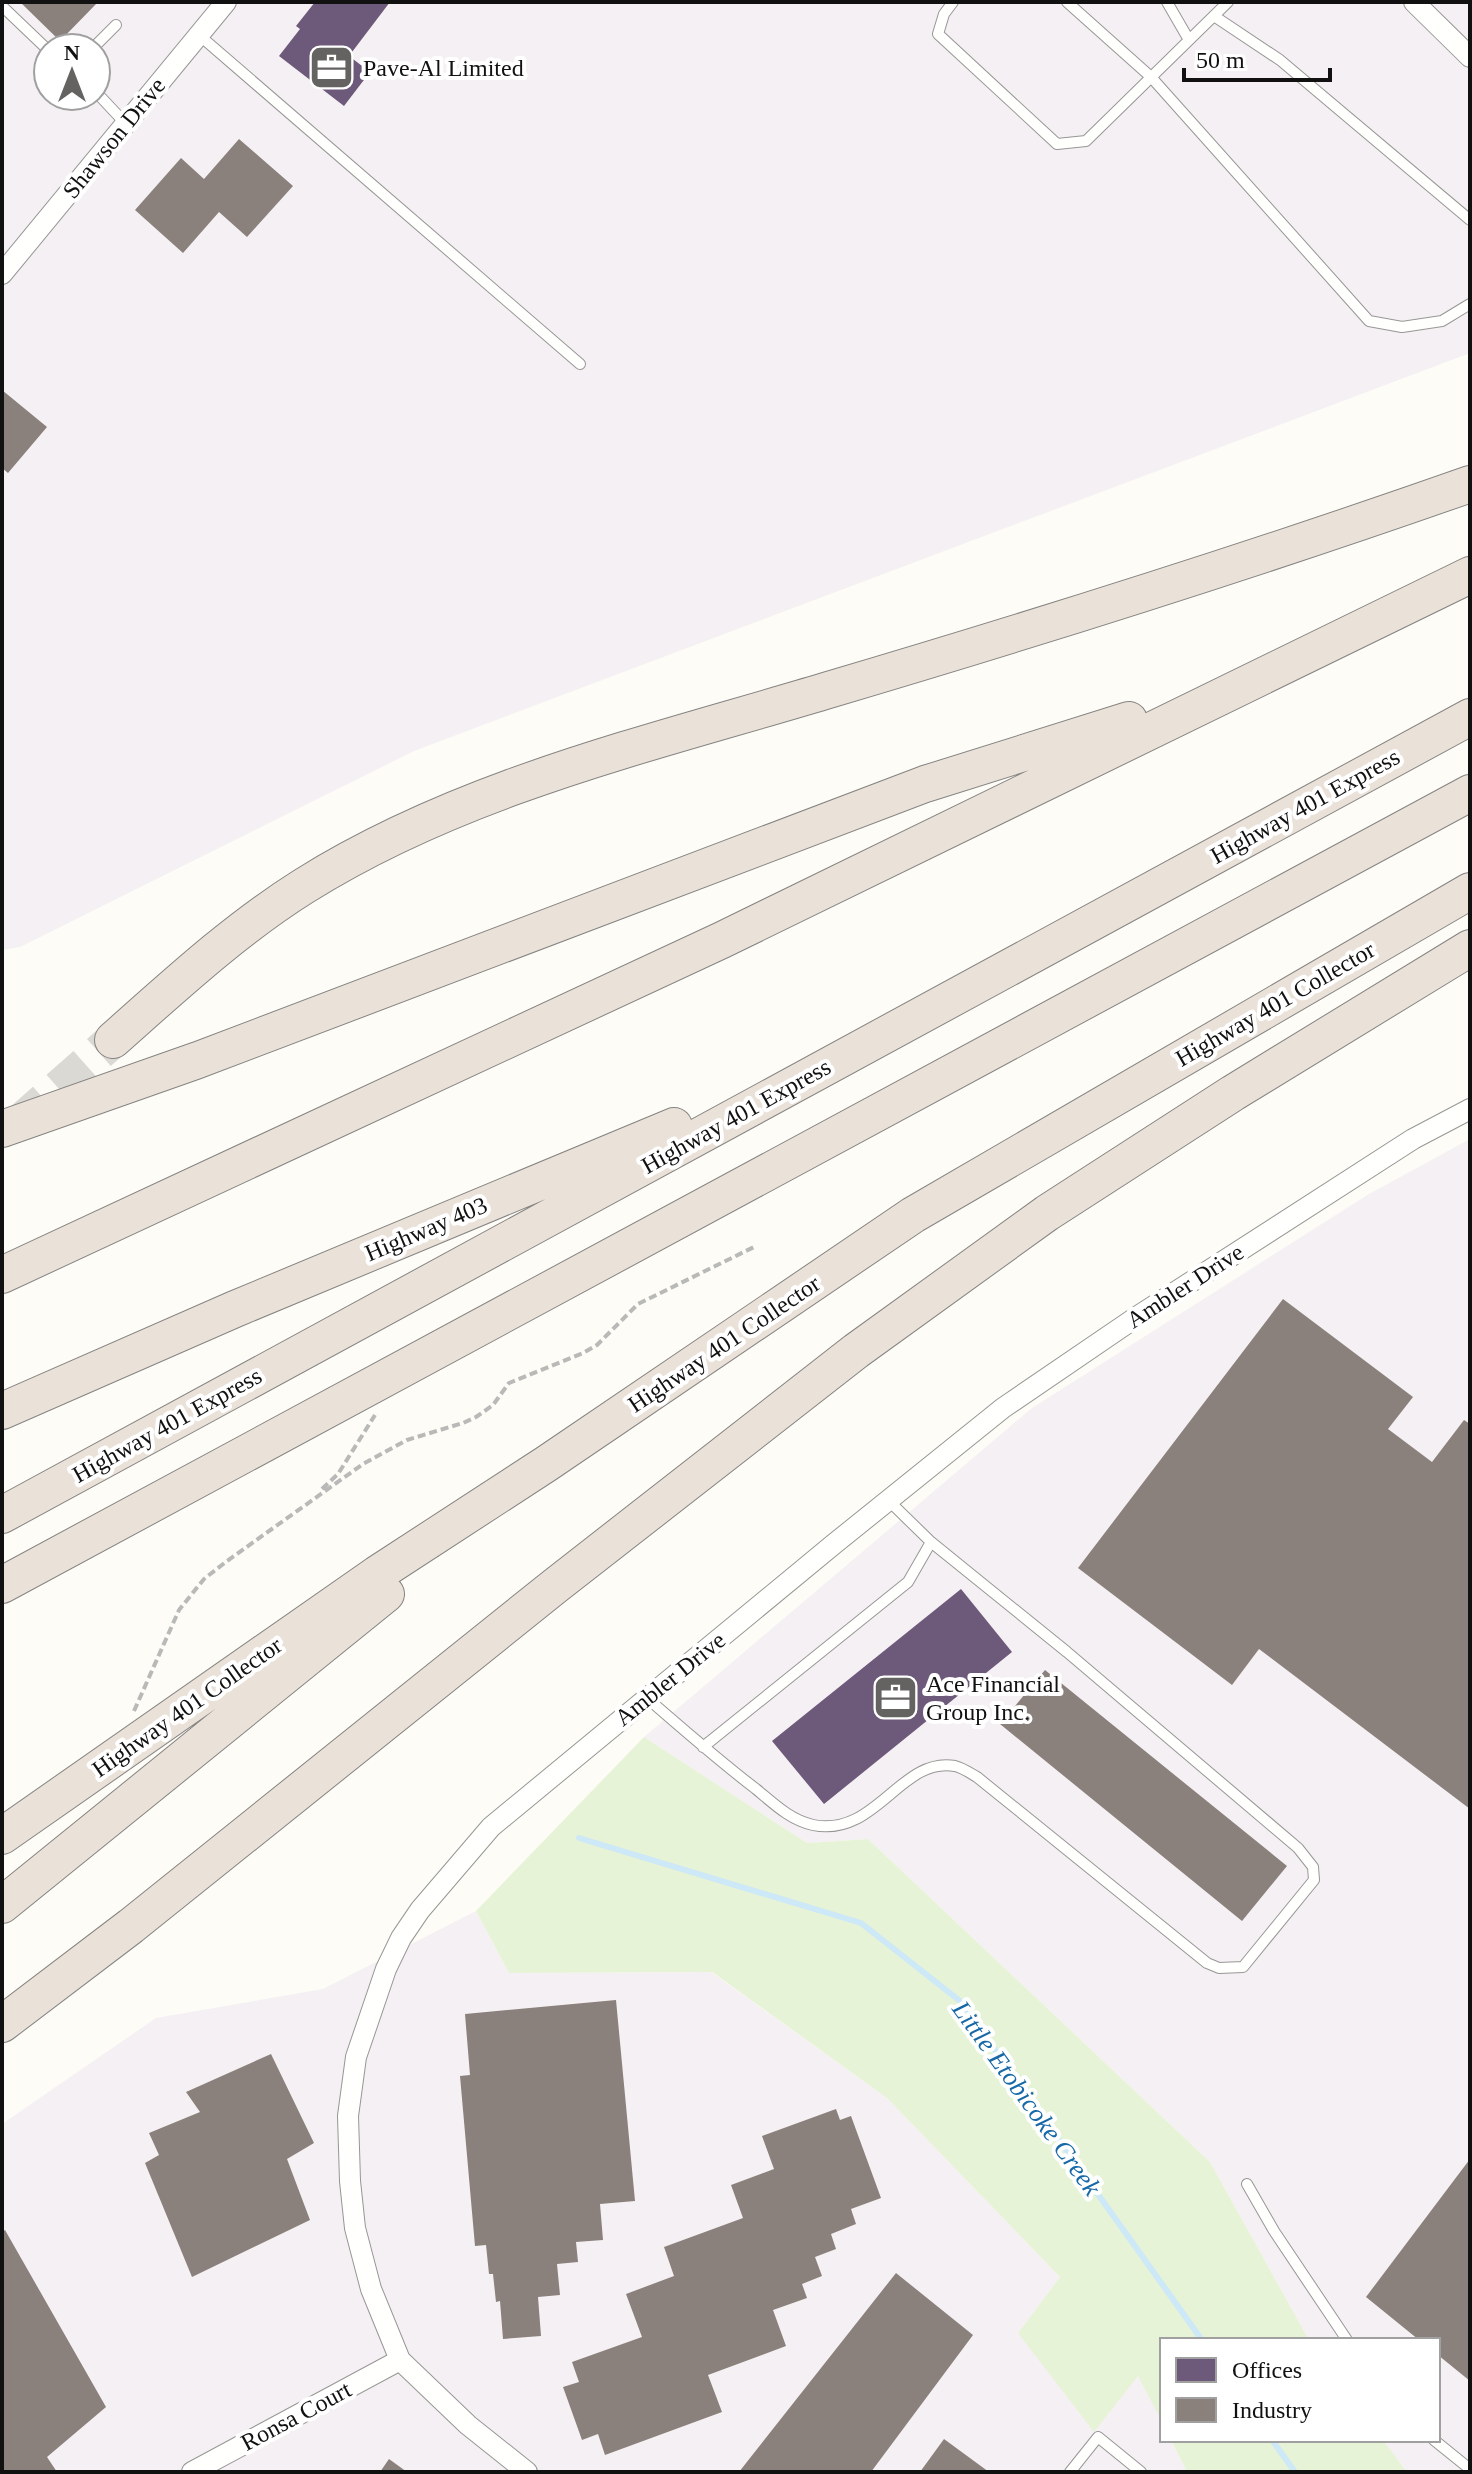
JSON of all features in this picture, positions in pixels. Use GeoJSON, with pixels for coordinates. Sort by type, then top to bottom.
{"type":"FeatureCollection","features":[{"type":"Feature","properties":{"kind":"highway"},"geometry":{"type":"LineString","coordinates":[[113,1040],[226,940],[305,885],[394,837],[484,797],[581,764],[894,671],[1327,535],[1470,484]]}},
{"type":"Feature","properties":{"kind":"highway"},"geometry":{"type":"LineString","coordinates":[[2,1275],[722,940],[1470,575]]}},
{"type":"Feature","properties":{"kind":"highway"},"geometry":{"type":"LineString","coordinates":[[2,1129],[198,1060],[925,784],[1241,685]]}},
{"type":"Feature","properties":{"kind":"highway","name":"Highway 401 Express"},"geometry":{"type":"LineString","coordinates":[[2,1515],[1470,717]]}},
{"type":"Feature","properties":{"kind":"highway"},"geometry":{"type":"LineString","coordinates":[[2,1585],[1470,793]]}},
{"type":"Feature","properties":{"kind":"highway","name":"Highway 401 Collector"},"geometry":{"type":"LineString","coordinates":[[2,1836],[377,1574],[546,1464],[913,1215],[1470,891]]}},
{"type":"Feature","properties":{"kind":"highway"},"geometry":{"type":"LineString","coordinates":[[2,2024],[131,1926],[555,1586],[856,1351],[1047,1213],[1233,1093],[1470,948]]}},
{"type":"Feature","properties":{"kind":"highway","name":"Highway 403"},"geometry":{"type":"LineString","coordinates":[[2,1411],[235,1309],[853,1052]]}},
{"type":"Feature","properties":{"kind":"highway"},"geometry":{"type":"LineString","coordinates":[[2,1905],[546,1464]]}},
{"type":"Feature","properties":{"kind":"highway"},"geometry":{"type":"LineString","coordinates":[[2,1595],[116,1523]]}},
{"type":"Feature","properties":{"kind":"street","name":"Shawson Drive"},"geometry":{"type":"LineString","coordinates":[[2,274],[226,2]]}},
{"type":"Feature","properties":{"kind":"street"},"geometry":{"type":"LineString","coordinates":[[1414,2],[1470,57]]}},
{"type":"Feature","properties":{"kind":"street","name":"Ambler Drive"},"geometry":{"type":"LineString","coordinates":[[527,2472],[468,2425],[400,2360],[371,2289],[355,2228],[348,2116],[356,2057],[368,2017],[401,1938],[447,1875],[491,1827],[1003,1408],[1118,1329],[1413,1139],[1470,1109]]}},
{"type":"Feature","properties":{"kind":"street","name":"Ronsa Court"},"geometry":{"type":"LineString","coordinates":[[192,2472],[400,2360]]}},
{"type":"Feature","properties":{"kind":"lane"},"geometry":{"type":"LineString","coordinates":[[953,2],[944,14],[938,34],[1057,144],[1086,141],[1228,2]]}},
{"type":"Feature","properties":{"kind":"lane"},"geometry":{"type":"LineString","coordinates":[[1067,2],[1151,77],[1369,321],[1402,327],[1442,321],[1470,304]]}},
{"type":"Feature","properties":{"kind":"lane"},"geometry":{"type":"LineString","coordinates":[[1167,2],[1189,40]]}},
{"type":"Feature","properties":{"kind":"lane"},"geometry":{"type":"LineString","coordinates":[[2,6],[32,35]]}},
{"type":"Feature","properties":{"kind":"lane"},"geometry":{"type":"LineString","coordinates":[[1214,16],[1280,60],[1470,220]]}},
{"type":"Feature","properties":{"kind":"lane"},"geometry":{"type":"LineString","coordinates":[[109,32],[116,25]]}},
{"type":"Feature","properties":{"kind":"lane"},"geometry":{"type":"LineString","coordinates":[[199,35],[580,364]]}},
{"type":"Feature","properties":{"kind":"lane"},"geometry":{"type":"LineString","coordinates":[[112,109],[126,124]]}},
{"type":"Feature","properties":{"kind":"lane"},"geometry":{"type":"LineString","coordinates":[[647,1698],[787,1814],[817,1826],[854,1821],[879,1805],[899,1785],[926,1770],[939,1766],[957,1767],[977,1777],[1207,1963],[1219,1968],[1243,1967],[1314,1880],[1313,1867],[1298,1848],[1067,1652],[931,1542],[888,1500]]}},
{"type":"Feature","properties":{"kind":"lane"},"geometry":{"type":"LineString","coordinates":[[703,1747],[908,1582],[931,1542]]}},
{"type":"Feature","properties":{"kind":"lane"},"geometry":{"type":"LineString","coordinates":[[1247,2184],[1274,2231],[1346,2338]]}},
{"type":"Feature","properties":{"kind":"lane"},"geometry":{"type":"LineString","coordinates":[[1070,2472],[1098,2437],[1141,2472]]}},
{"type":"Feature","properties":{"kind":"lane"},"geometry":{"type":"LineString","coordinates":[[1436,2442],[1470,2469]]}},
{"type":"Feature","properties":{"kind":"path"},"geometry":{"type":"LineString","coordinates":[[131,1719],[168,1630],[189,1594],[215,1570],[363,1464],[407,1440],[476,1417],[493,1405],[509,1383],[597,1345],[638,1304],[754,1247]]}},
{"type":"Feature","properties":{"kind":"path"},"geometry":{"type":"LineString","coordinates":[[315,1497],[338,1474],[381,1405]]}},
{"type":"Feature","properties":{"kind":"shaded area"},"geometry":{"type":"Polygon","coordinates":[[[2,2],[1470,2],[1470,353],[414,751],[20,947],[2,950],[2,2]]]}},
{"type":"Feature","properties":{"kind":"shaded area"},"geometry":{"type":"Polygon","coordinates":[[[1470,1139],[1470,2472],[1407,2472],[1384,2442],[1440,2442],[1440,2338],[1308,2338],[1210,2162],[868,1839],[807,1843],[644,1737],[1032,1408],[1369,1194],[1470,1139]]]}},
{"type":"Feature","properties":{"kind":"shaded area"},"geometry":{"type":"Polygon","coordinates":[[[476,1911],[509,1973],[711,1972],[887,2098],[1060,2277],[1018,2333],[1139,2376],[1160,2418],[1160,2442],[1172,2442],[1187,2472],[2,2472],[2,2124],[156,2018],[323,1989],[476,1911]]]}},
{"type":"Feature","properties":{"kind":"green space"},"geometry":{"type":"Polygon","coordinates":[[[644,1737],[807,1843],[868,1839],[1210,2162],[1308,2338],[1160,2338],[1160,2418],[1138,2376],[1094,2432],[1018,2333],[1060,2277],[887,2098],[712,1972],[509,1973],[476,1911],[644,1737]]]}},
{"type":"Feature","properties":{"kind":"green space"},"geometry":{"type":"Polygon","coordinates":[[[1172,2442],[1384,2442],[1407,2472],[1187,2472],[1172,2442]]]}},
{"type":"Feature","properties":{"kind":"building: Offices"},"geometry":{"type":"Polygon","coordinates":[[[315,2],[390,2],[349,56],[370,72],[344,106],[279,56],[300,29],[296,26],[315,2]]]}},
{"type":"Feature","properties":{"kind":"building: Offices"},"geometry":{"type":"Polygon","coordinates":[[[961,1589],[1012,1652],[824,1804],[772,1741],[961,1589]]]}},
{"type":"Feature","properties":{"kind":"building: Industry"},"geometry":{"type":"Polygon","coordinates":[[[20,2],[98,2],[69,32],[51,32],[20,2]]]}},
{"type":"Feature","properties":{"kind":"building: Industry"},"geometry":{"type":"Polygon","coordinates":[[[239,139],[293,186],[247,237],[219,212],[183,253],[135,210],[181,158],[204,179],[239,139]]]}},
{"type":"Feature","properties":{"kind":"building: Industry"},"geometry":{"type":"Polygon","coordinates":[[[2,390],[47,427],[8,473],[2,468],[2,390]]]}},
{"type":"Feature","properties":{"kind":"building: Industry"},"geometry":{"type":"Polygon","coordinates":[[[1283,1299],[1413,1397],[1388,1429],[1432,1462],[1464,1420],[1470,1424],[1470,1809],[1259,1649],[1232,1685],[1078,1568],[1283,1299]]]}},
{"type":"Feature","properties":{"kind":"building: Industry"},"geometry":{"type":"Polygon","coordinates":[[[1045,1670],[1287,1866],[1242,1921],[1000,1724],[1045,1670]]]}},
{"type":"Feature","properties":{"kind":"building: Industry"},"geometry":{"type":"Polygon","coordinates":[[[616,2000],[635,2201],[600,2204],[603,2240],[576,2242],[578,2262],[557,2264],[560,2295],[538,2297],[541,2336],[503,2339],[500,2301],[496,2302],[493,2274],[489,2274],[486,2245],[475,2246],[460,2076],[470,2075],[465,2014],[616,2000]]]}},
{"type":"Feature","properties":{"kind":"building: Industry"},"geometry":{"type":"Polygon","coordinates":[[[271,2054],[314,2143],[287,2159],[310,2220],[192,2277],[145,2163],[159,2155],[149,2133],[200,2112],[186,2092],[271,2054]]]}},
{"type":"Feature","properties":{"kind":"building: Industry"},"geometry":{"type":"Polygon","coordinates":[[[836,2109],[840,2120],[851,2116],[881,2198],[851,2209],[856,2224],[831,2234],[836,2249],[815,2257],[822,2276],[802,2284],[807,2298],[773,2310],[786,2346],[708,2375],[722,2412],[605,2455],[598,2434],[582,2440],[563,2387],[579,2382],[572,2362],[642,2337],[626,2294],[674,2276],[664,2247],[743,2218],[731,2185],[774,2169],[762,2136],[836,2109]]]}},
{"type":"Feature","properties":{"kind":"building: Industry"},"geometry":{"type":"Polygon","coordinates":[[[1470,2159],[1470,2381],[1440,2357],[1440,2338],[1417,2338],[1366,2297],[1470,2159]]]}},
{"type":"Feature","properties":{"kind":"building: Industry"},"geometry":{"type":"Polygon","coordinates":[[[5,2230],[106,2407],[47,2457],[57,2472],[2,2472],[2,2232],[5,2230]]]}},
{"type":"Feature","properties":{"kind":"building: Industry"},"geometry":{"type":"Polygon","coordinates":[[[896,2273],[973,2335],[871,2472],[739,2472],[896,2273]]]}},
{"type":"Feature","properties":{"kind":"building: Industry"},"geometry":{"type":"Polygon","coordinates":[[[944,2439],[989,2472],[920,2472],[944,2439]]]}},
{"type":"Feature","properties":{"kind":"building: Industry"},"geometry":{"type":"Polygon","coordinates":[[[389,2459],[407,2472],[380,2472],[389,2459]]]}},
{"type":"Feature","properties":{"kind":"waterway","name":"Little Etobicoke Creek"},"geometry":{"type":"LineString","coordinates":[[579,1838],[861,1923],[960,2001],[1201,2338]]}},
{"type":"Feature","properties":{"kind":"waterway","name":"Little Etobicoke Creek"},"geometry":{"type":"LineString","coordinates":[[1273,2442],[1295,2472]]}},
{"type":"Feature","properties":{"kind":"tunnel"},"geometry":{"type":"LineString","coordinates":[[18,1124],[113,1040]]}},
{"type":"Feature","properties":{"kind":"place","name":"Pave-Al Limited"},"geometry":{"type":"Point","coordinates":[332,68]}},
{"type":"Feature","properties":{"kind":"place","name":"Ace Financial Group Inc."},"geometry":{"type":"Point","coordinates":[895,1698]}}]}
